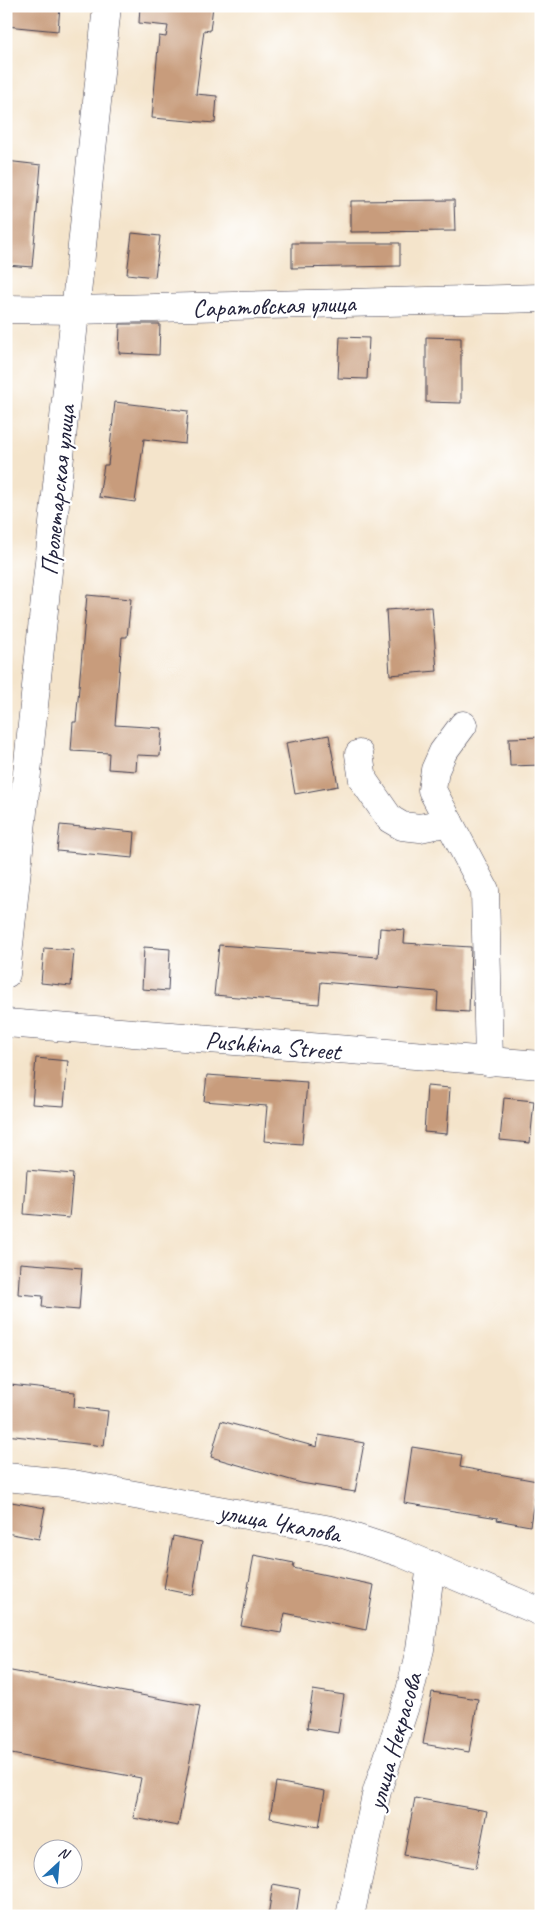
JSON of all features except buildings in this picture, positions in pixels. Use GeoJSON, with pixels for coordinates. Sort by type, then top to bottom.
{"type":"FeatureCollection","features":[{"type":"Feature","properties":{"kind":"street","name":"Пролетарская улица"},"geometry":{"type":"LineString","coordinates":[[6,974],[107,6]]}},
{"type":"Feature","properties":{"kind":"street","name":"Саратовская улица"},"geometry":{"type":"LineString","coordinates":[[6,309],[76,310],[541,298]]}},
{"type":"Feature","properties":{"kind":"street"},"geometry":{"type":"LineString","coordinates":[[464,725],[443,752],[432,790],[484,890],[489,1062]]}},
{"type":"Feature","properties":{"kind":"street"},"geometry":{"type":"LineString","coordinates":[[359,754],[362,780],[390,819],[402,826],[420,828],[449,822]]}},
{"type":"Feature","properties":{"kind":"street","name":"Pushkina Street"},"geometry":{"type":"LineString","coordinates":[[6,1023],[541,1065]]}},
{"type":"Feature","properties":{"kind":"street","name":"улица Чкалова"},"geometry":{"type":"LineString","coordinates":[[6,1478],[73,1484],[331,1530],[365,1540],[541,1612]]}},
{"type":"Feature","properties":{"kind":"street","name":"улица Некрасова"},"geometry":{"type":"LineString","coordinates":[[350,1916],[377,1791],[410,1691],[420,1650],[431,1566]]}}]}
